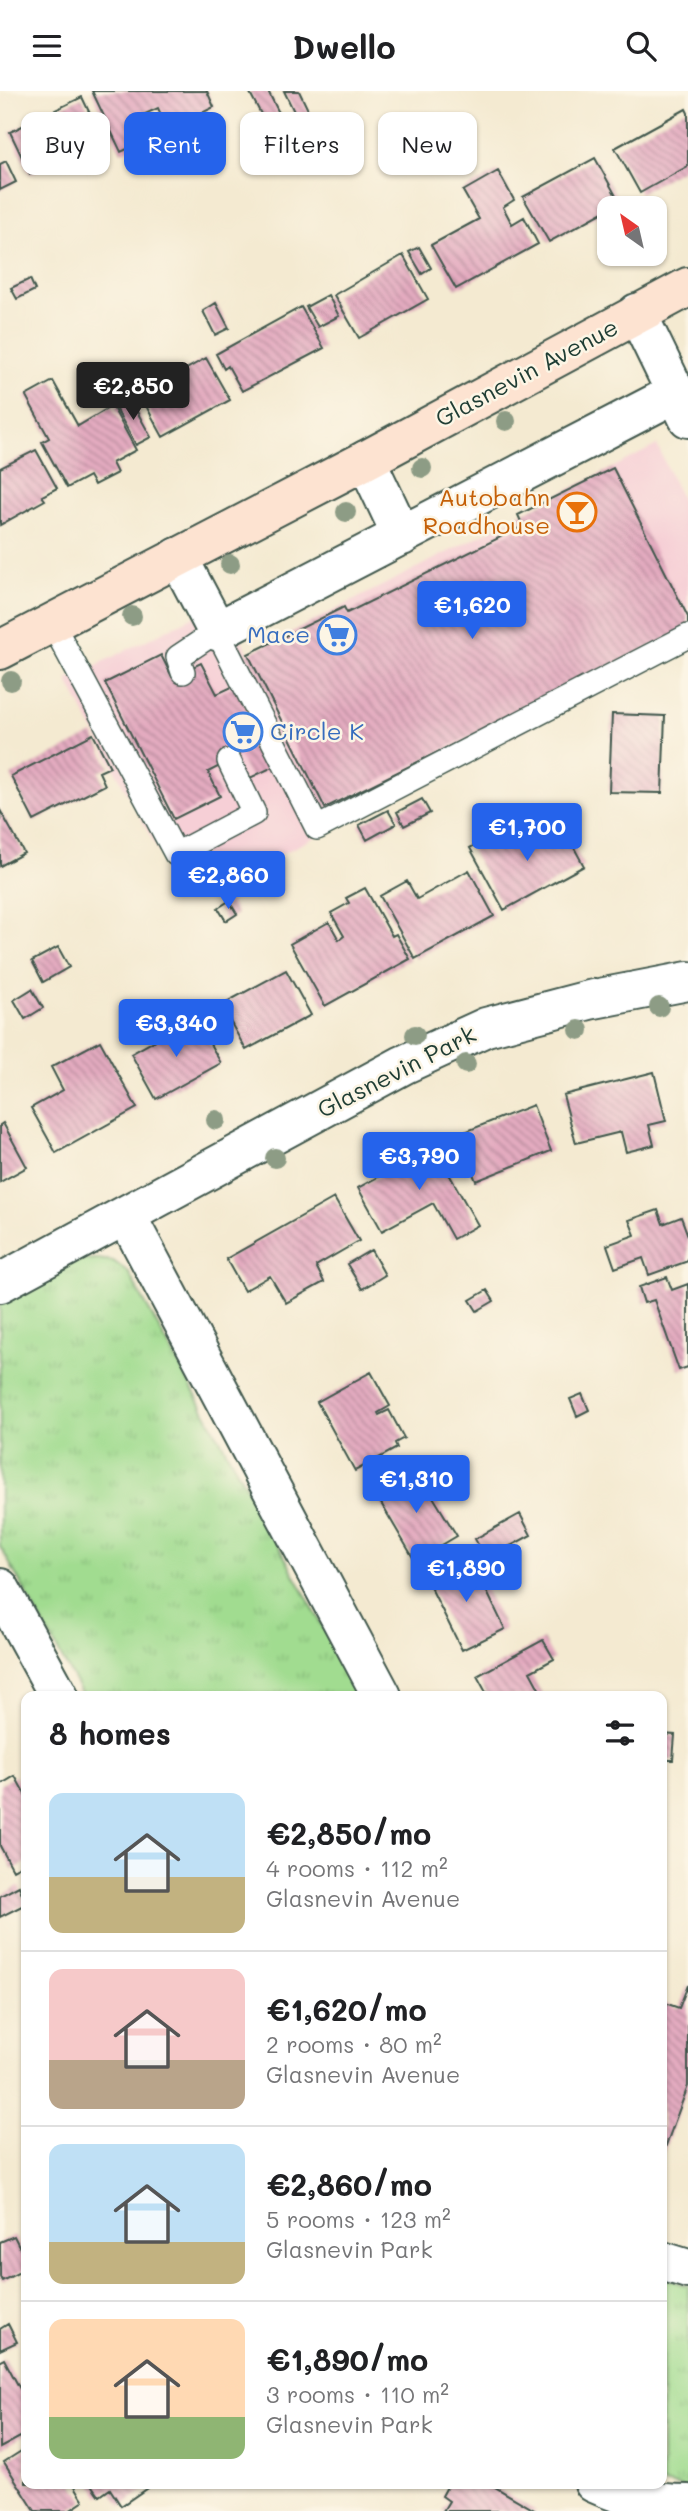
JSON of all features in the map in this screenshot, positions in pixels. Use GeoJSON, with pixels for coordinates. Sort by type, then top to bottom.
{"type":"FeatureCollection","features":[{"type":"Feature","properties":{"kind":"main road","name":"Glasnevin Avenue"},"geometry":{"type":"LineString","coordinates":[[0,650],[366,460],[688,287]]}},
{"type":"Feature","properties":{"kind":"street"},"geometry":{"type":"LineString","coordinates":[[178,557],[217,631],[402,536],[682,405],[637,313]]}},
{"type":"Feature","properties":{"kind":"street"},"geometry":{"type":"LineString","coordinates":[[366,460],[402,536]]}},
{"type":"Feature","properties":{"kind":"street","name":"Glasnevin Park"},"geometry":{"type":"LineString","coordinates":[[0,1283],[403,1065],[486,1027],[589,1000],[688,981]]}},
{"type":"Feature","properties":{"kind":"street"},"geometry":{"type":"LineString","coordinates":[[126,1215],[379,1691]]}},
{"type":"Feature","properties":{"kind":"street"},"geometry":{"type":"LineString","coordinates":[[0,1588],[56,1691]]}},
{"type":"Feature","properties":{"kind":"street"},"geometry":{"type":"LineString","coordinates":[[667,2263],[688,2269]]}},
{"type":"Feature","properties":{"kind":"street"},"geometry":{"type":"LineString","coordinates":[[607,2489],[625,2497],[660,2504],[688,2504]]}},
{"type":"Feature","properties":{"kind":"lane"},"geometry":{"type":"LineString","coordinates":[[52,623],[176,854],[254,813],[229,761]]}},
{"type":"Feature","properties":{"kind":"lane"},"geometry":{"type":"LineString","coordinates":[[183,672],[178,657],[217,631],[317,828],[688,636]]}},
{"type":"Feature","properties":{"kind":"shaded area"},"geometry":{"type":"Polygon","coordinates":[[[657,445],[683,503],[688,527],[688,646],[186,903],[67,680],[222,602],[249,654],[657,445]]]}},
{"type":"Feature","properties":{"kind":"green space"},"geometry":{"type":"Polygon","coordinates":[[[76,1260],[113,1261],[128,1272],[358,1691],[80,1691],[0,1546],[0,1302],[76,1260]]]}},
{"type":"Feature","properties":{"kind":"green space"},"geometry":{"type":"Polygon","coordinates":[[[667,2279],[688,2286],[688,2488],[667,2484],[667,2279]]]}},
{"type":"Feature","properties":{"kind":"building"},"geometry":{"type":"Polygon","coordinates":[[[92,91],[207,91],[214,107],[204,112],[160,112],[158,108],[149,112],[124,112],[124,151],[121,152],[110,129],[110,112],[102,112],[92,91]]]}},
{"type":"Feature","properties":{"kind":"building"},"geometry":{"type":"Polygon","coordinates":[[[249,91],[268,91],[278,112],[260,112],[249,91]]]}},
{"type":"Feature","properties":{"kind":"building"},"geometry":{"type":"Polygon","coordinates":[[[284,91],[299,91],[309,112],[294,112],[284,91]]]}},
{"type":"Feature","properties":{"kind":"building"},"geometry":{"type":"Polygon","coordinates":[[[82,97],[89,112],[51,112],[82,97]]]}},
{"type":"Feature","properties":{"kind":"building"},"geometry":{"type":"Polygon","coordinates":[[[686,109],[688,166],[640,193],[615,148],[686,109]]]}},
{"type":"Feature","properties":{"kind":"building"},"geometry":{"type":"Polygon","coordinates":[[[21,127],[21,155],[10,132],[21,127]]]}},
{"type":"Feature","properties":{"kind":"building"},"geometry":{"type":"Polygon","coordinates":[[[595,158],[616,196],[597,196],[597,216],[549,242],[523,197],[595,158]]]}},
{"type":"Feature","properties":{"kind":"building"},"geometry":{"type":"Polygon","coordinates":[[[6,161],[16,182],[0,190],[0,164],[6,161]]]}},
{"type":"Feature","properties":{"kind":"building"},"geometry":{"type":"Polygon","coordinates":[[[498,171],[514,200],[503,207],[512,224],[524,217],[538,244],[456,289],[431,245],[479,219],[463,191],[498,171]]]}},
{"type":"Feature","properties":{"kind":"building"},"geometry":{"type":"Polygon","coordinates":[[[419,247],[431,268],[422,274],[409,252],[419,247]]]}},
{"type":"Feature","properties":{"kind":"building"},"geometry":{"type":"Polygon","coordinates":[[[403,255],[428,299],[359,338],[334,295],[403,255]]]}},
{"type":"Feature","properties":{"kind":"building"},"geometry":{"type":"Polygon","coordinates":[[[30,279],[35,290],[17,299],[11,288],[30,279]]]}},
{"type":"Feature","properties":{"kind":"building"},"geometry":{"type":"Polygon","coordinates":[[[328,295],[339,316],[318,327],[306,307],[328,295]]]}},
{"type":"Feature","properties":{"kind":"building"},"geometry":{"type":"Polygon","coordinates":[[[216,303],[229,328],[215,335],[203,311],[216,303]]]}},
{"type":"Feature","properties":{"kind":"building"},"geometry":{"type":"Polygon","coordinates":[[[301,307],[324,348],[242,391],[228,366],[224,369],[216,354],[301,307]]]}},
{"type":"Feature","properties":{"kind":"building"},"geometry":{"type":"Polygon","coordinates":[[[206,358],[230,400],[163,437],[140,395],[206,358]]]}},
{"type":"Feature","properties":{"kind":"building"},"geometry":{"type":"Polygon","coordinates":[[[53,381],[78,426],[112,406],[136,450],[112,463],[117,473],[94,485],[89,476],[67,488],[42,442],[49,438],[26,396],[53,381]]]}},
{"type":"Feature","properties":{"kind":"building"},"geometry":{"type":"Polygon","coordinates":[[[130,399],[151,437],[136,445],[115,407],[130,399]]]}},
{"type":"Feature","properties":{"kind":"building"},"geometry":{"type":"Polygon","coordinates":[[[36,450],[57,488],[42,496],[45,500],[0,525],[0,468],[36,450]]]}},
{"type":"Feature","properties":{"kind":"building"},"geometry":{"type":"Polygon","coordinates":[[[613,468],[688,617],[688,628],[325,808],[248,654],[344,607],[347,613],[523,526],[518,515],[613,468]]]}},
{"type":"Feature","properties":{"kind":"building","name":"Circle K"},"geometry":{"type":"Polygon","coordinates":[[[161,655],[172,677],[201,663],[217,694],[236,685],[275,766],[250,778],[239,756],[208,772],[220,796],[174,819],[105,683],[161,655]]]}},
{"type":"Feature","properties":{"kind":"building"},"geometry":{"type":"Polygon","coordinates":[[[612,714],[665,716],[662,793],[609,792],[612,714]]]}},
{"type":"Feature","properties":{"kind":"building"},"geometry":{"type":"Polygon","coordinates":[[[93,734],[110,767],[99,772],[105,785],[34,821],[11,776],[93,734]]]}},
{"type":"Feature","properties":{"kind":"building"},"geometry":{"type":"Polygon","coordinates":[[[422,799],[430,813],[404,826],[397,812],[422,799]]]}},
{"type":"Feature","properties":{"kind":"building"},"geometry":{"type":"Polygon","coordinates":[[[0,810],[24,853],[0,866],[0,810]]]}},
{"type":"Feature","properties":{"kind":"building"},"geometry":{"type":"Polygon","coordinates":[[[388,810],[396,824],[367,840],[359,825],[388,810]]]}},
{"type":"Feature","properties":{"kind":"building"},"geometry":{"type":"Polygon","coordinates":[[[559,820],[584,866],[504,910],[470,848],[495,834],[504,850],[559,820]]]}},
{"type":"Feature","properties":{"kind":"building"},"geometry":{"type":"Polygon","coordinates":[[[469,870],[494,916],[415,959],[380,896],[407,881],[417,899],[469,870]]]}},
{"type":"Feature","properties":{"kind":"building"},"geometry":{"type":"Polygon","coordinates":[[[365,888],[392,936],[396,934],[410,959],[325,1006],[290,944],[329,922],[339,940],[344,936],[331,913],[349,903],[346,898],[365,888]]]}},
{"type":"Feature","properties":{"kind":"building"},"geometry":{"type":"Polygon","coordinates":[[[229,901],[237,914],[226,921],[218,908],[229,901]]]}},
{"type":"Feature","properties":{"kind":"building"},"geometry":{"type":"Polygon","coordinates":[[[58,947],[69,967],[43,982],[32,961],[58,947]]]}},
{"type":"Feature","properties":{"kind":"building"},"geometry":{"type":"Polygon","coordinates":[[[286,970],[311,1015],[246,1050],[221,1005],[286,970]]]}},
{"type":"Feature","properties":{"kind":"building"},"geometry":{"type":"Polygon","coordinates":[[[32,989],[43,1008],[25,1019],[14,1000],[32,989]]]}},
{"type":"Feature","properties":{"kind":"building"},"geometry":{"type":"Polygon","coordinates":[[[195,1018],[221,1063],[156,1099],[131,1054],[195,1018]]]}},
{"type":"Feature","properties":{"kind":"building"},"geometry":{"type":"Polygon","coordinates":[[[100,1041],[137,1108],[56,1153],[31,1108],[63,1090],[51,1067],[100,1041]]]}},
{"type":"Feature","properties":{"kind":"building"},"geometry":{"type":"Polygon","coordinates":[[[654,1072],[666,1121],[649,1125],[654,1145],[626,1152],[621,1132],[576,1143],[563,1095],[654,1072]]]}},
{"type":"Feature","properties":{"kind":"building"},"geometry":{"type":"Polygon","coordinates":[[[533,1105],[551,1151],[476,1181],[457,1135],[533,1105]]]}},
{"type":"Feature","properties":{"kind":"building"},"geometry":{"type":"Polygon","coordinates":[[[3,1123],[27,1167],[0,1182],[0,1125],[3,1123]]]}},
{"type":"Feature","properties":{"kind":"building"},"geometry":{"type":"Polygon","coordinates":[[[441,1142],[456,1170],[449,1174],[478,1225],[453,1239],[433,1203],[382,1231],[358,1188],[441,1142]]]}},
{"type":"Feature","properties":{"kind":"building"},"geometry":{"type":"Polygon","coordinates":[[[334,1198],[359,1241],[316,1266],[324,1282],[286,1303],[270,1276],[244,1291],[226,1259],[334,1198]]]}},
{"type":"Feature","properties":{"kind":"building"},"geometry":{"type":"Polygon","coordinates":[[[658,1210],[663,1224],[681,1217],[688,1236],[688,1261],[649,1275],[643,1258],[615,1268],[607,1245],[635,1235],[629,1220],[658,1210]]]}},
{"type":"Feature","properties":{"kind":"building"},"geometry":{"type":"Polygon","coordinates":[[[371,1250],[385,1275],[362,1289],[347,1264],[371,1250]]]}},
{"type":"Feature","properties":{"kind":"building"},"geometry":{"type":"Polygon","coordinates":[[[667,1277],[672,1290],[688,1284],[688,1367],[679,1370],[654,1300],[644,1303],[639,1287],[667,1277]]]}},
{"type":"Feature","properties":{"kind":"building"},"geometry":{"type":"Polygon","coordinates":[[[487,1290],[494,1301],[477,1311],[470,1300],[487,1290]]]}},
{"type":"Feature","properties":{"kind":"building"},"geometry":{"type":"Polygon","coordinates":[[[371,1372],[390,1406],[378,1413],[379,1415],[389,1410],[404,1438],[395,1443],[397,1448],[355,1471],[317,1402],[371,1372]]]}},
{"type":"Feature","properties":{"kind":"building"},"geometry":{"type":"Polygon","coordinates":[[[582,1394],[589,1410],[577,1416],[570,1399],[582,1394]]]}},
{"type":"Feature","properties":{"kind":"building"},"geometry":{"type":"Polygon","coordinates":[[[416,1469],[457,1536],[415,1561],[375,1493],[416,1469]]]}},
{"type":"Feature","properties":{"kind":"building"},"geometry":{"type":"Polygon","coordinates":[[[520,1514],[531,1535],[486,1559],[475,1539],[520,1514]]]}},
{"type":"Feature","properties":{"kind":"building"},"geometry":{"type":"Polygon","coordinates":[[[471,1559],[505,1629],[462,1650],[427,1580],[471,1559]]]}},
{"type":"Feature","properties":{"kind":"building"},"geometry":{"type":"Polygon","coordinates":[[[543,1640],[554,1659],[530,1672],[540,1691],[485,1691],[477,1676],[543,1640]]]}},
{"type":"Feature","properties":{"kind":"building"},"geometry":{"type":"Polygon","coordinates":[[[667,1734],[675,1735],[673,1760],[667,1760],[667,1734]]]}},
{"type":"Feature","properties":{"kind":"building"},"geometry":{"type":"Polygon","coordinates":[[[15,1776],[21,1787],[21,1866],[13,1870],[0,1846],[0,1785],[15,1776]]]}},
{"type":"Feature","properties":{"kind":"building"},"geometry":{"type":"Polygon","coordinates":[[[19,1886],[21,1906],[0,1917],[0,1896],[19,1886]]]}},
{"type":"Feature","properties":{"kind":"building"},"geometry":{"type":"Polygon","coordinates":[[[688,1985],[688,2086],[667,2143],[667,2004],[679,2008],[688,1985]]]}},
{"type":"Feature","properties":{"kind":"building"},"geometry":{"type":"Polygon","coordinates":[[[14,2236],[21,2250],[21,2272],[2,2281],[0,2277],[0,2242],[14,2236]]]}},
{"type":"Feature","properties":{"kind":"building"},"geometry":{"type":"Polygon","coordinates":[[[8,2324],[17,2342],[0,2350],[0,2329],[8,2324]]]}},
{"type":"Feature","properties":{"kind":"building"},"geometry":{"type":"Polygon","coordinates":[[[4,2359],[21,2391],[21,2437],[0,2448],[0,2361],[4,2359]]]}},
{"type":"Feature","properties":{"kind":"building"},"geometry":{"type":"Polygon","coordinates":[[[21,2451],[21,2489],[4,2462],[21,2451]]]}},
{"type":"Feature","properties":{"kind":"building"},"geometry":{"type":"Polygon","coordinates":[[[21,2489],[77,2489],[84,2501],[69,2511],[35,2511],[21,2489]]]}},
{"type":"Feature","properties":{"kind":"building"},"geometry":{"type":"Polygon","coordinates":[[[95,2489],[110,2489],[100,2496],[95,2489]]]}},
{"type":"Feature","properties":{"kind":"building"},"geometry":{"type":"Polygon","coordinates":[[[110,2489],[146,2489],[121,2506],[110,2489]]]}},
{"type":"Feature","properties":{"kind":"building"},"geometry":{"type":"Polygon","coordinates":[[[446,2489],[498,2489],[536,2511],[443,2511],[449,2501],[442,2496],[446,2489]]]}},
{"type":"Feature","properties":{"kind":"place","name":"Autobahn Roadhouse"},"geometry":{"type":"Point","coordinates":[577,512]}},
{"type":"Feature","properties":{"kind":"place","name":"Mace"},"geometry":{"type":"Point","coordinates":[337,635]}},
{"type":"Feature","properties":{"kind":"place","name":"Circle K"},"geometry":{"type":"Point","coordinates":[243,732]}}]}
